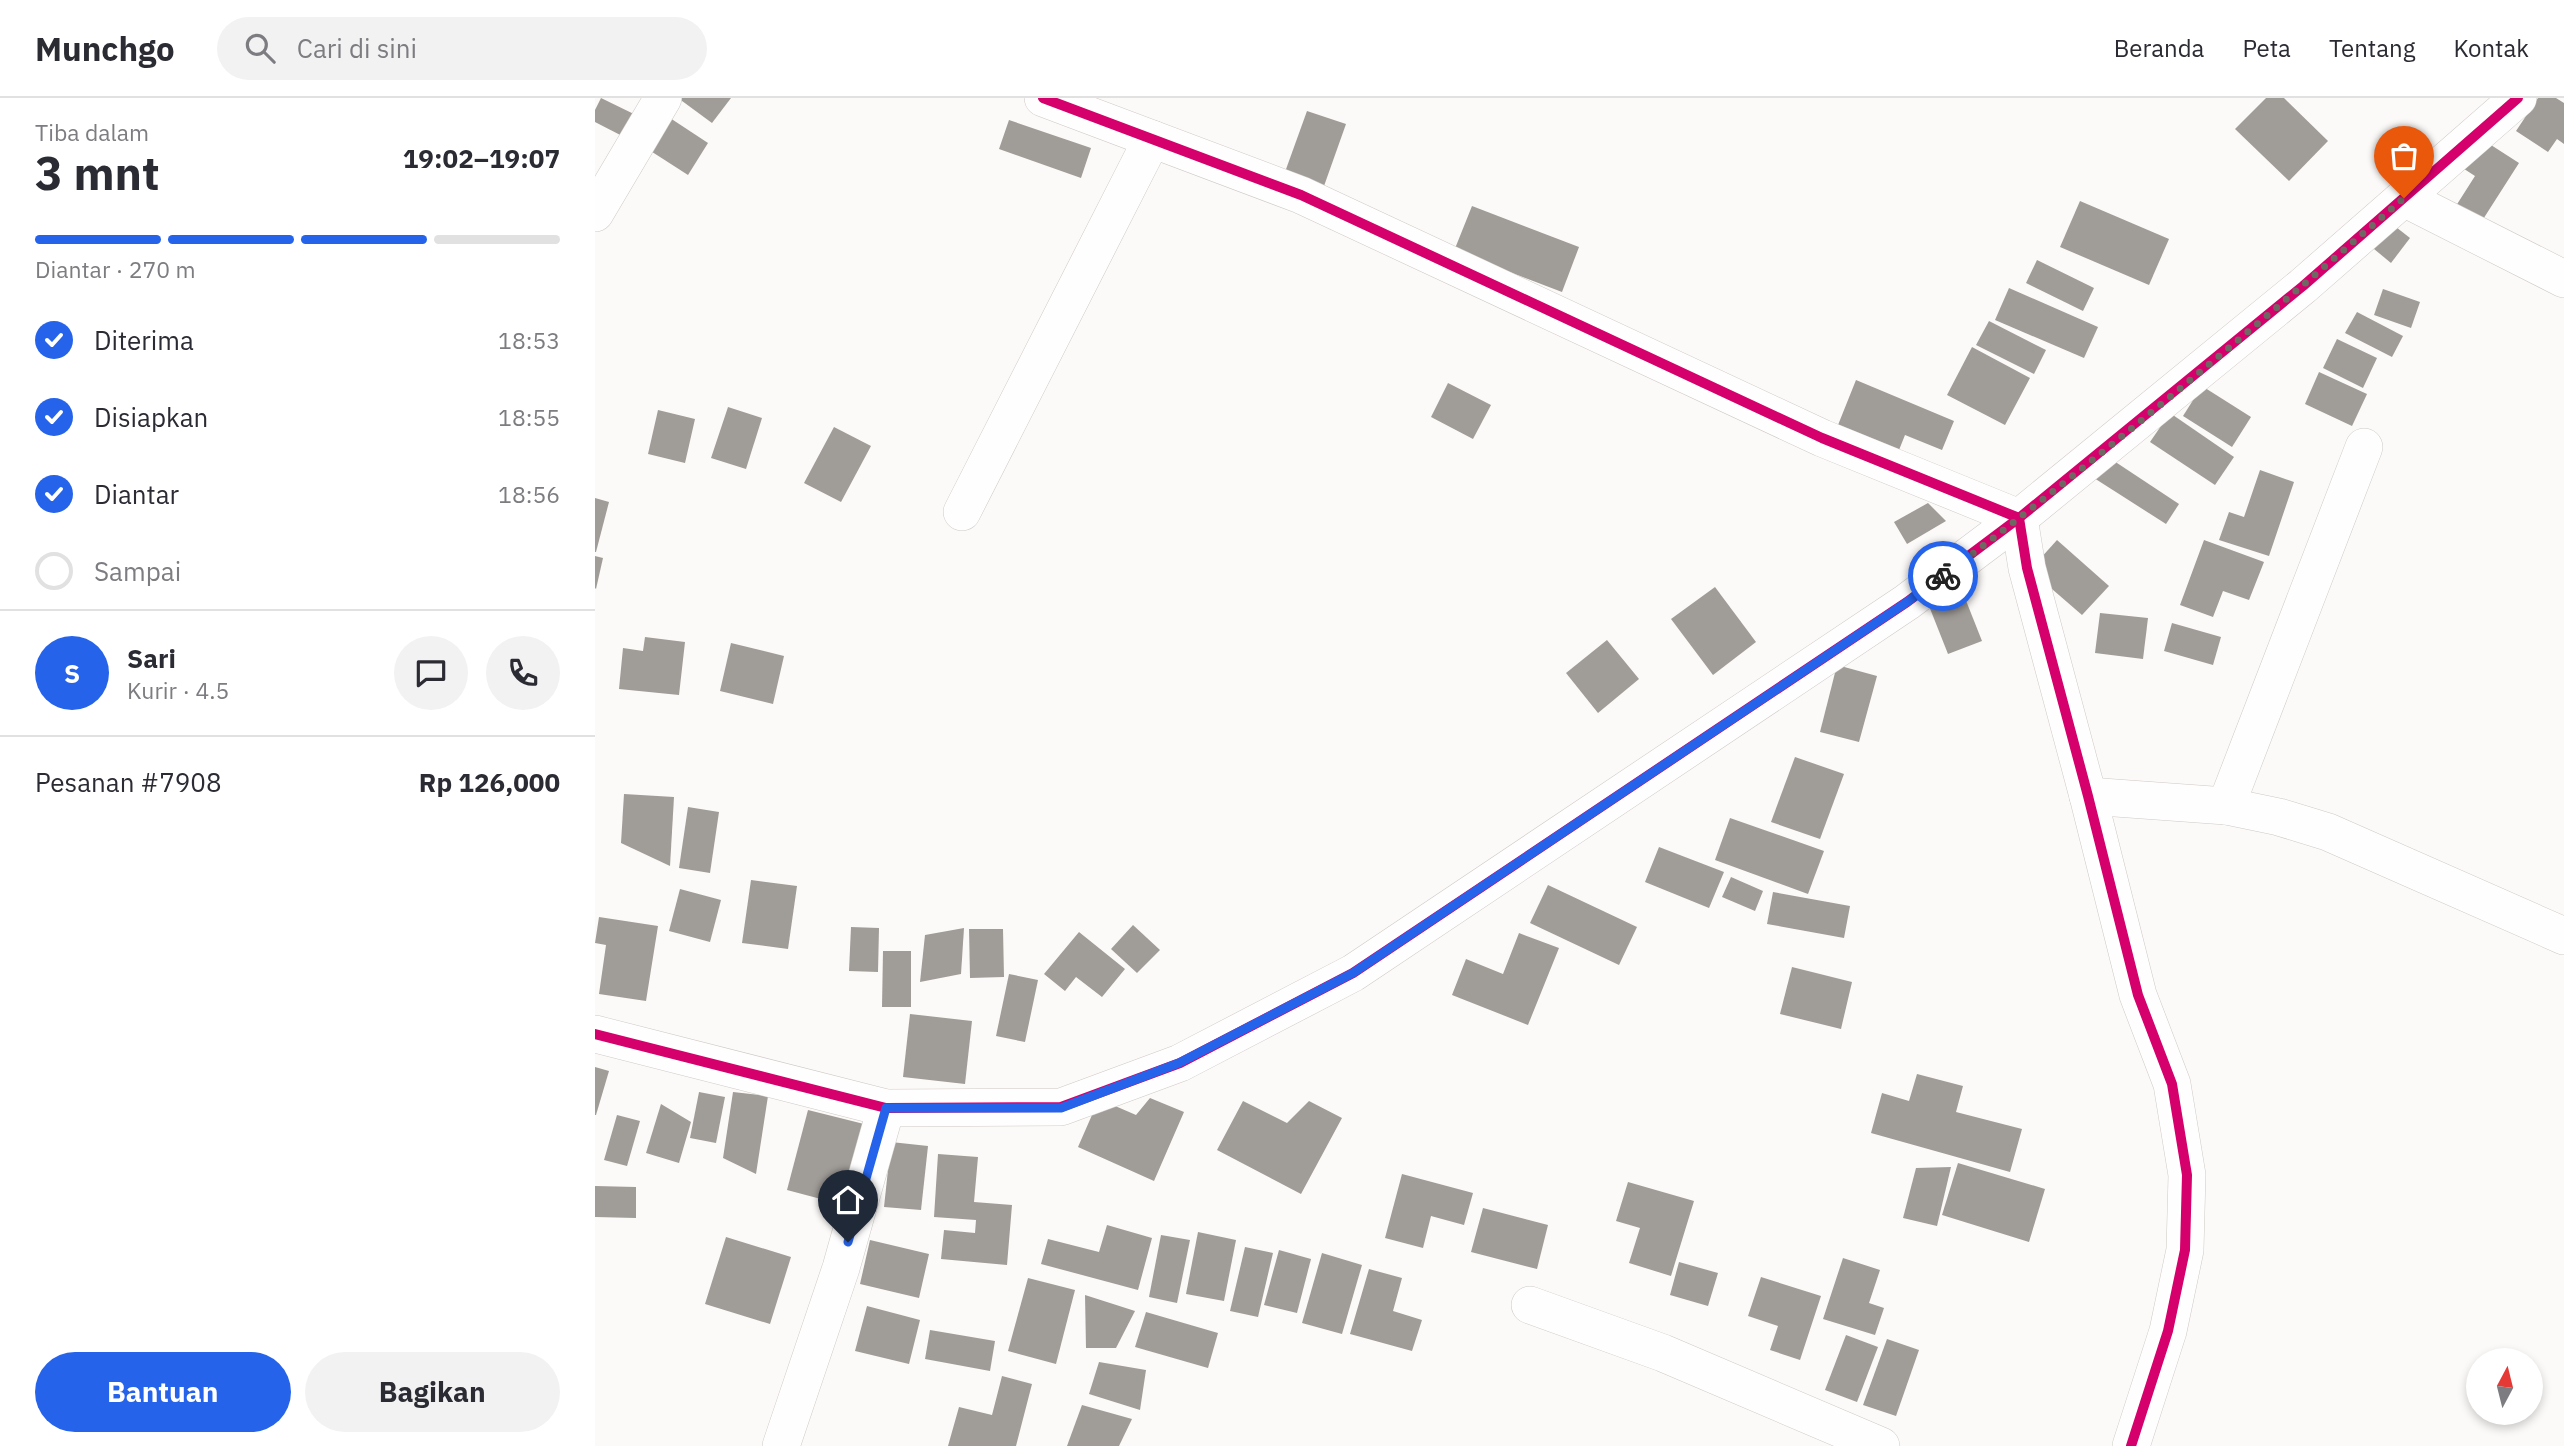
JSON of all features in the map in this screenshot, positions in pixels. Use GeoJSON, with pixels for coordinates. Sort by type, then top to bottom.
{"type":"FeatureCollection","features":[{"type":"Feature","properties":{"kind":"street"},"geometry":{"type":"LineString","coordinates":[[595,213],[663,98]]}},
{"type":"Feature","properties":{"kind":"street"},"geometry":{"type":"LineString","coordinates":[[1043,98],[1301,195],[1822,438],[2019,518]]}},
{"type":"Feature","properties":{"kind":"street"},"geometry":{"type":"LineString","coordinates":[[595,1034],[886,1108],[1061,1108],[1179,1063],[1353,973],[1907,602],[2019,518],[2303,286],[2518,98]]}},
{"type":"Feature","properties":{"kind":"street"},"geometry":{"type":"LineString","coordinates":[[963,512],[1152,139]]}},
{"type":"Feature","properties":{"kind":"street"},"geometry":{"type":"LineString","coordinates":[[2404,198],[2564,279]]}},
{"type":"Feature","properties":{"kind":"street"},"geometry":{"type":"LineString","coordinates":[[2226,806],[2364,447]]}},
{"type":"Feature","properties":{"kind":"street"},"geometry":{"type":"LineString","coordinates":[[2019,518],[2027,568],[2088,796],[2137,995],[2172,1084],[2187,1175],[2185,1250],[2168,1331],[2131,1446]]}},
{"type":"Feature","properties":{"kind":"street"},"geometry":{"type":"LineString","coordinates":[[2088,796],[2226,806],[2279,817],[2328,832],[2564,936]]}},
{"type":"Feature","properties":{"kind":"street"},"geometry":{"type":"LineString","coordinates":[[781,1446],[841,1268],[886,1108]]}},
{"type":"Feature","properties":{"kind":"street"},"geometry":{"type":"LineString","coordinates":[[1530,1305],[1663,1353],[1881,1446]]}},
{"type":"Feature","properties":{"kind":"building"},"geometry":{"type":"Polygon","coordinates":[[[601,98],[640,117],[628,139],[595,122],[595,110],[601,98]]]}},
{"type":"Feature","properties":{"kind":"building"},"geometry":{"type":"Polygon","coordinates":[[[678,98],[731,98],[712,123],[678,98]]]}},
{"type":"Feature","properties":{"kind":"building"},"geometry":{"type":"Polygon","coordinates":[[[2266,98],[2284,98],[2328,141],[2289,181],[2235,129],[2266,98]]]}},
{"type":"Feature","properties":{"kind":"building"},"geometry":{"type":"Polygon","coordinates":[[[2538,98],[2556,98],[2564,103],[2564,144],[2557,139],[2548,152],[2516,131],[2538,98]]]}},
{"type":"Feature","properties":{"kind":"building"},"geometry":{"type":"Polygon","coordinates":[[[1307,111],[1346,124],[1324,186],[1285,172],[1307,111]]]}},
{"type":"Feature","properties":{"kind":"building"},"geometry":{"type":"Polygon","coordinates":[[[667,116],[708,143],[688,175],[646,148],[667,116]]]}},
{"type":"Feature","properties":{"kind":"building"},"geometry":{"type":"Polygon","coordinates":[[[1009,120],[1091,148],[1081,178],[999,149],[1009,120]]]}},
{"type":"Feature","properties":{"kind":"building"},"geometry":{"type":"Polygon","coordinates":[[[2477,136],[2519,163],[2480,224],[2454,209],[2475,176],[2458,165],[2477,136]]]}},
{"type":"Feature","properties":{"kind":"building"},"geometry":{"type":"Polygon","coordinates":[[[2080,201],[2169,239],[2149,285],[2060,247],[2080,201]]]}},
{"type":"Feature","properties":{"kind":"building"},"geometry":{"type":"Polygon","coordinates":[[[1472,206],[1579,247],[1562,292],[1454,251],[1472,206]]]}},
{"type":"Feature","properties":{"kind":"building"},"geometry":{"type":"Polygon","coordinates":[[[2387,220],[2410,238],[2391,263],[2368,244],[2387,220]]]}},
{"type":"Feature","properties":{"kind":"building"},"geometry":{"type":"Polygon","coordinates":[[[2037,260],[2094,288],[2083,311],[2026,283],[2037,260]]]}},
{"type":"Feature","properties":{"kind":"building"},"geometry":{"type":"Polygon","coordinates":[[[2009,288],[2098,327],[2084,358],[1995,320],[2009,288]]]}},
{"type":"Feature","properties":{"kind":"building"},"geometry":{"type":"Polygon","coordinates":[[[2383,289],[2420,302],[2411,328],[2374,315],[2383,289]]]}},
{"type":"Feature","properties":{"kind":"building"},"geometry":{"type":"Polygon","coordinates":[[[2357,312],[2403,336],[2392,357],[2345,333],[2357,312]]]}},
{"type":"Feature","properties":{"kind":"building"},"geometry":{"type":"Polygon","coordinates":[[[1989,321],[2046,350],[2034,374],[1976,345],[1989,321]]]}},
{"type":"Feature","properties":{"kind":"building"},"geometry":{"type":"Polygon","coordinates":[[[2337,339],[2377,358],[2363,388],[2323,368],[2337,339]]]}},
{"type":"Feature","properties":{"kind":"building"},"geometry":{"type":"Polygon","coordinates":[[[1972,347],[2030,378],[2005,425],[1947,395],[1972,347]]]}},
{"type":"Feature","properties":{"kind":"building"},"geometry":{"type":"Polygon","coordinates":[[[2319,372],[2367,394],[2352,426],[2305,404],[2319,372]]]}},
{"type":"Feature","properties":{"kind":"building"},"geometry":{"type":"Polygon","coordinates":[[[1856,380],[1954,421],[1942,450],[1905,435],[1897,455],[1836,430],[1856,380]]]}},
{"type":"Feature","properties":{"kind":"building"},"geometry":{"type":"Polygon","coordinates":[[[1448,383],[1491,405],[1473,439],[1431,417],[1448,383]]]}},
{"type":"Feature","properties":{"kind":"building"},"geometry":{"type":"Polygon","coordinates":[[[2202,386],[2251,417],[2232,447],[2183,416],[2202,386]]]}},
{"type":"Feature","properties":{"kind":"building"},"geometry":{"type":"Polygon","coordinates":[[[728,407],[762,418],[746,469],[711,458],[728,407]]]}},
{"type":"Feature","properties":{"kind":"building"},"geometry":{"type":"Polygon","coordinates":[[[658,410],[695,419],[685,463],[648,454],[658,410]]]}},
{"type":"Feature","properties":{"kind":"building"},"geometry":{"type":"Polygon","coordinates":[[[2170,413],[2234,457],[2215,485],[2150,442],[2170,413]]]}},
{"type":"Feature","properties":{"kind":"building"},"geometry":{"type":"Polygon","coordinates":[[[834,427],[871,446],[841,502],[804,483],[834,427]]]}},
{"type":"Feature","properties":{"kind":"building"},"geometry":{"type":"Polygon","coordinates":[[[2114,461],[2179,504],[2166,524],[2094,478],[2114,461]]]}},
{"type":"Feature","properties":{"kind":"building"},"geometry":{"type":"Polygon","coordinates":[[[2260,470],[2294,482],[2269,556],[2219,540],[2229,512],[2244,517],[2260,470]]]}},
{"type":"Feature","properties":{"kind":"building"},"geometry":{"type":"Polygon","coordinates":[[[595,498],[609,502],[596,552],[595,552],[595,498]]]}},
{"type":"Feature","properties":{"kind":"building"},"geometry":{"type":"Polygon","coordinates":[[[1928,503],[1946,521],[1907,544],[1894,522],[1928,503]]]}},
{"type":"Feature","properties":{"kind":"building"},"geometry":{"type":"Polygon","coordinates":[[[2057,540],[2109,586],[2082,615],[2030,570],[2057,540]]]}},
{"type":"Feature","properties":{"kind":"building"},"geometry":{"type":"Polygon","coordinates":[[[2204,540],[2264,562],[2249,600],[2223,591],[2213,617],[2180,605],[2204,540]]]}},
{"type":"Feature","properties":{"kind":"building"},"geometry":{"type":"Polygon","coordinates":[[[595,556],[603,558],[596,589],[595,588],[595,556]]]}},
{"type":"Feature","properties":{"kind":"building"},"geometry":{"type":"Polygon","coordinates":[[[1715,587],[1756,642],[1713,675],[1671,619],[1715,587]]]}},
{"type":"Feature","properties":{"kind":"building"},"geometry":{"type":"Polygon","coordinates":[[[1963,593],[1982,641],[1948,654],[1929,606],[1963,593]]]}},
{"type":"Feature","properties":{"kind":"building"},"geometry":{"type":"Polygon","coordinates":[[[2100,613],[2148,618],[2143,659],[2095,653],[2100,613]]]}},
{"type":"Feature","properties":{"kind":"building"},"geometry":{"type":"Polygon","coordinates":[[[2172,623],[2221,637],[2213,665],[2164,651],[2172,623]]]}},
{"type":"Feature","properties":{"kind":"building"},"geometry":{"type":"Polygon","coordinates":[[[645,637],[685,642],[679,695],[619,689],[623,648],[643,651],[645,637]]]}},
{"type":"Feature","properties":{"kind":"building"},"geometry":{"type":"Polygon","coordinates":[[[1607,640],[1639,679],[1598,713],[1566,673],[1607,640]]]}},
{"type":"Feature","properties":{"kind":"building"},"geometry":{"type":"Polygon","coordinates":[[[731,643],[784,656],[773,704],[720,691],[731,643]]]}},
{"type":"Feature","properties":{"kind":"building"},"geometry":{"type":"Polygon","coordinates":[[[1837,665],[1877,676],[1859,742],[1820,732],[1837,665]]]}},
{"type":"Feature","properties":{"kind":"building"},"geometry":{"type":"Polygon","coordinates":[[[1795,757],[1844,774],[1820,839],[1771,822],[1795,757]]]}},
{"type":"Feature","properties":{"kind":"building"},"geometry":{"type":"Polygon","coordinates":[[[624,794],[674,797],[670,866],[621,843],[624,794]]]}},
{"type":"Feature","properties":{"kind":"building"},"geometry":{"type":"Polygon","coordinates":[[[688,807],[719,812],[710,873],[679,868],[688,807]]]}},
{"type":"Feature","properties":{"kind":"building"},"geometry":{"type":"Polygon","coordinates":[[[1730,818],[1824,851],[1808,894],[1715,860],[1730,818]]]}},
{"type":"Feature","properties":{"kind":"building"},"geometry":{"type":"Polygon","coordinates":[[[1659,847],[1724,872],[1709,908],[1645,882],[1659,847]]]}},
{"type":"Feature","properties":{"kind":"building"},"geometry":{"type":"Polygon","coordinates":[[[1731,877],[1763,891],[1755,911],[1722,897],[1731,877]]]}},
{"type":"Feature","properties":{"kind":"building"},"geometry":{"type":"Polygon","coordinates":[[[751,880],[797,886],[788,949],[742,943],[751,880]]]}},
{"type":"Feature","properties":{"kind":"building"},"geometry":{"type":"Polygon","coordinates":[[[1548,885],[1637,927],[1619,965],[1530,923],[1548,885]]]}},
{"type":"Feature","properties":{"kind":"building"},"geometry":{"type":"Polygon","coordinates":[[[680,889],[721,900],[710,942],[669,931],[680,889]]]}},
{"type":"Feature","properties":{"kind":"building"},"geometry":{"type":"Polygon","coordinates":[[[1773,892],[1850,906],[1844,938],[1767,924],[1773,892]]]}},
{"type":"Feature","properties":{"kind":"building"},"geometry":{"type":"Polygon","coordinates":[[[599,917],[658,926],[646,1001],[599,994],[606,945],[595,943],[599,917]]]}},
{"type":"Feature","properties":{"kind":"building"},"geometry":{"type":"Polygon","coordinates":[[[1133,925],[1160,950],[1137,973],[1111,949],[1133,925]]]}},
{"type":"Feature","properties":{"kind":"building"},"geometry":{"type":"Polygon","coordinates":[[[851,927],[879,928],[878,972],[849,971],[851,927]]]}},
{"type":"Feature","properties":{"kind":"building"},"geometry":{"type":"Polygon","coordinates":[[[964,928],[961,974],[920,982],[925,935],[964,928]]]}},
{"type":"Feature","properties":{"kind":"building"},"geometry":{"type":"Polygon","coordinates":[[[969,929],[1003,929],[1004,977],[970,978],[969,929]]]}},
{"type":"Feature","properties":{"kind":"building"},"geometry":{"type":"Polygon","coordinates":[[[1079,932],[1125,969],[1102,997],[1076,977],[1065,991],[1044,974],[1079,932]]]}},
{"type":"Feature","properties":{"kind":"building"},"geometry":{"type":"Polygon","coordinates":[[[1519,933],[1559,948],[1528,1025],[1452,995],[1466,959],[1503,974],[1519,933]]]}},
{"type":"Feature","properties":{"kind":"building"},"geometry":{"type":"Polygon","coordinates":[[[883,951],[911,951],[911,1007],[882,1007],[883,951]]]}},
{"type":"Feature","properties":{"kind":"building"},"geometry":{"type":"Polygon","coordinates":[[[1792,967],[1852,982],[1841,1029],[1780,1014],[1792,967]]]}},
{"type":"Feature","properties":{"kind":"building"},"geometry":{"type":"Polygon","coordinates":[[[1009,974],[1038,980],[1025,1042],[996,1036],[1009,974]]]}},
{"type":"Feature","properties":{"kind":"building"},"geometry":{"type":"Polygon","coordinates":[[[910,1014],[972,1021],[965,1084],[903,1077],[910,1014]]]}},
{"type":"Feature","properties":{"kind":"building"},"geometry":{"type":"Polygon","coordinates":[[[595,1067],[609,1071],[596,1115],[595,1115],[595,1067]]]}},
{"type":"Feature","properties":{"kind":"building"},"geometry":{"type":"Polygon","coordinates":[[[1917,1074],[1963,1086],[1956,1112],[2022,1129],[2010,1172],[1871,1133],[1882,1093],[1909,1101],[1917,1074]]]}},
{"type":"Feature","properties":{"kind":"building"},"geometry":{"type":"Polygon","coordinates":[[[699,1092],[725,1097],[716,1143],[690,1138],[699,1092]]]}},
{"type":"Feature","properties":{"kind":"building"},"geometry":{"type":"Polygon","coordinates":[[[733,1092],[768,1096],[756,1174],[723,1158],[733,1092]]]}},
{"type":"Feature","properties":{"kind":"building"},"geometry":{"type":"Polygon","coordinates":[[[1150,1098],[1184,1112],[1154,1181],[1078,1147],[1099,1099],[1136,1115],[1150,1098]]]}},
{"type":"Feature","properties":{"kind":"building"},"geometry":{"type":"Polygon","coordinates":[[[1243,1101],[1287,1123],[1309,1101],[1342,1118],[1301,1194],[1217,1150],[1243,1101]]]}},
{"type":"Feature","properties":{"kind":"building"},"geometry":{"type":"Polygon","coordinates":[[[661,1104],[691,1122],[679,1163],[646,1153],[661,1104]]]}},
{"type":"Feature","properties":{"kind":"building"},"geometry":{"type":"Polygon","coordinates":[[[808,1110],[872,1126],[851,1207],[787,1190],[808,1110]]]}},
{"type":"Feature","properties":{"kind":"building"},"geometry":{"type":"Polygon","coordinates":[[[617,1115],[640,1121],[627,1166],[604,1160],[617,1115]]]}},
{"type":"Feature","properties":{"kind":"building"},"geometry":{"type":"Polygon","coordinates":[[[891,1142],[928,1146],[921,1210],[884,1207],[891,1142]]]}},
{"type":"Feature","properties":{"kind":"building"},"geometry":{"type":"Polygon","coordinates":[[[938,1154],[978,1157],[974,1202],[1012,1205],[1007,1265],[941,1259],[944,1230],[975,1233],[976,1220],[934,1217],[938,1154]]]}},
{"type":"Feature","properties":{"kind":"building"},"geometry":{"type":"Polygon","coordinates":[[[1958,1163],[2045,1189],[2029,1242],[1942,1215],[1958,1163]]]}},
{"type":"Feature","properties":{"kind":"building"},"geometry":{"type":"Polygon","coordinates":[[[1951,1167],[1937,1226],[1903,1218],[1916,1168],[1951,1167]]]}},
{"type":"Feature","properties":{"kind":"building"},"geometry":{"type":"Polygon","coordinates":[[[1402,1174],[1473,1193],[1464,1225],[1431,1216],[1423,1248],[1385,1238],[1402,1174]]]}},
{"type":"Feature","properties":{"kind":"building"},"geometry":{"type":"Polygon","coordinates":[[[1628,1182],[1694,1201],[1671,1276],[1629,1263],[1640,1228],[1616,1221],[1628,1182]]]}},
{"type":"Feature","properties":{"kind":"building"},"geometry":{"type":"Polygon","coordinates":[[[595,1186],[636,1187],[636,1218],[595,1217],[595,1186]]]}},
{"type":"Feature","properties":{"kind":"building"},"geometry":{"type":"Polygon","coordinates":[[[1483,1208],[1548,1225],[1537,1269],[1471,1252],[1483,1208]]]}},
{"type":"Feature","properties":{"kind":"building"},"geometry":{"type":"Polygon","coordinates":[[[1107,1225],[1152,1238],[1138,1290],[1041,1264],[1048,1239],[1099,1252],[1107,1225]]]}},
{"type":"Feature","properties":{"kind":"building"},"geometry":{"type":"Polygon","coordinates":[[[1198,1232],[1236,1240],[1224,1301],[1186,1294],[1198,1232]]]}},
{"type":"Feature","properties":{"kind":"building"},"geometry":{"type":"Polygon","coordinates":[[[1161,1235],[1190,1240],[1177,1303],[1149,1297],[1161,1235]]]}},
{"type":"Feature","properties":{"kind":"building"},"geometry":{"type":"Polygon","coordinates":[[[726,1237],[791,1257],[770,1324],[705,1304],[726,1237]]]}},
{"type":"Feature","properties":{"kind":"building"},"geometry":{"type":"Polygon","coordinates":[[[870,1240],[929,1254],[919,1298],[860,1284],[870,1240]]]}},
{"type":"Feature","properties":{"kind":"building"},"geometry":{"type":"Polygon","coordinates":[[[1245,1247],[1273,1253],[1258,1317],[1230,1311],[1245,1247]]]}},
{"type":"Feature","properties":{"kind":"building"},"geometry":{"type":"Polygon","coordinates":[[[1279,1250],[1311,1259],[1297,1313],[1264,1305],[1279,1250]]]}},
{"type":"Feature","properties":{"kind":"building"},"geometry":{"type":"Polygon","coordinates":[[[1322,1253],[1362,1265],[1342,1334],[1302,1323],[1322,1253]]]}},
{"type":"Feature","properties":{"kind":"building"},"geometry":{"type":"Polygon","coordinates":[[[1843,1258],[1880,1270],[1869,1303],[1884,1308],[1875,1335],[1823,1319],[1843,1258]]]}},
{"type":"Feature","properties":{"kind":"building"},"geometry":{"type":"Polygon","coordinates":[[[1679,1262],[1718,1273],[1708,1306],[1670,1295],[1679,1262]]]}},
{"type":"Feature","properties":{"kind":"building"},"geometry":{"type":"Polygon","coordinates":[[[1369,1269],[1402,1278],[1393,1311],[1422,1320],[1412,1351],[1350,1334],[1369,1269]]]}},
{"type":"Feature","properties":{"kind":"building"},"geometry":{"type":"Polygon","coordinates":[[[1761,1277],[1821,1296],[1800,1360],[1770,1350],[1778,1326],[1748,1316],[1761,1277]]]}},
{"type":"Feature","properties":{"kind":"building"},"geometry":{"type":"Polygon","coordinates":[[[1028,1278],[1075,1290],[1056,1364],[1008,1351],[1028,1278]]]}},
{"type":"Feature","properties":{"kind":"building"},"geometry":{"type":"Polygon","coordinates":[[[1085,1295],[1135,1311],[1116,1348],[1086,1348],[1085,1295]]]}},
{"type":"Feature","properties":{"kind":"building"},"geometry":{"type":"Polygon","coordinates":[[[867,1306],[920,1320],[909,1364],[855,1351],[867,1306]]]}},
{"type":"Feature","properties":{"kind":"building"},"geometry":{"type":"Polygon","coordinates":[[[1146,1312],[1218,1333],[1208,1368],[1135,1347],[1146,1312]]]}},
{"type":"Feature","properties":{"kind":"building"},"geometry":{"type":"Polygon","coordinates":[[[930,1330],[995,1341],[990,1371],[925,1359],[930,1330]]]}},
{"type":"Feature","properties":{"kind":"building"},"geometry":{"type":"Polygon","coordinates":[[[1846,1335],[1878,1347],[1857,1402],[1825,1390],[1846,1335]]]}},
{"type":"Feature","properties":{"kind":"building"},"geometry":{"type":"Polygon","coordinates":[[[1887,1339],[1919,1350],[1896,1416],[1863,1405],[1887,1339]]]}},
{"type":"Feature","properties":{"kind":"building"},"geometry":{"type":"Polygon","coordinates":[[[1099,1362],[1146,1370],[1140,1410],[1089,1394],[1099,1362]]]}},
{"type":"Feature","properties":{"kind":"building"},"geometry":{"type":"Polygon","coordinates":[[[1002,1376],[1032,1384],[1016,1446],[948,1446],[959,1407],[992,1415],[1002,1376]]]}},
{"type":"Feature","properties":{"kind":"building"},"geometry":{"type":"Polygon","coordinates":[[[1082,1405],[1132,1419],[1119,1446],[1067,1446],[1082,1405]]]}},
{"type":"Feature","properties":{"kind":"cycle path"},"geometry":{"type":"LineString","coordinates":[[1043,98],[1301,195],[1822,438],[2019,518],[2027,568],[2138,995],[2172,1084],[2187,1175],[2185,1250],[2168,1331],[2131,1446]]}},
{"type":"Feature","properties":{"kind":"cycle path"},"geometry":{"type":"LineString","coordinates":[[595,1034],[886,1108],[1061,1107],[1180,1063],[1353,973],[1907,602],[2019,518],[2303,286],[2518,98]]}},
{"type":"Feature","properties":{"kind":"way so far"},"geometry":{"type":"LineString","coordinates":[[1943,576],[2019,518],[2303,286],[2404,198]]}},
{"type":"Feature","properties":{"kind":"route"},"geometry":{"type":"LineString","coordinates":[[848,1242],[886,1108],[1061,1108],[1179,1063],[1353,973],[1943,576]]}}]}
